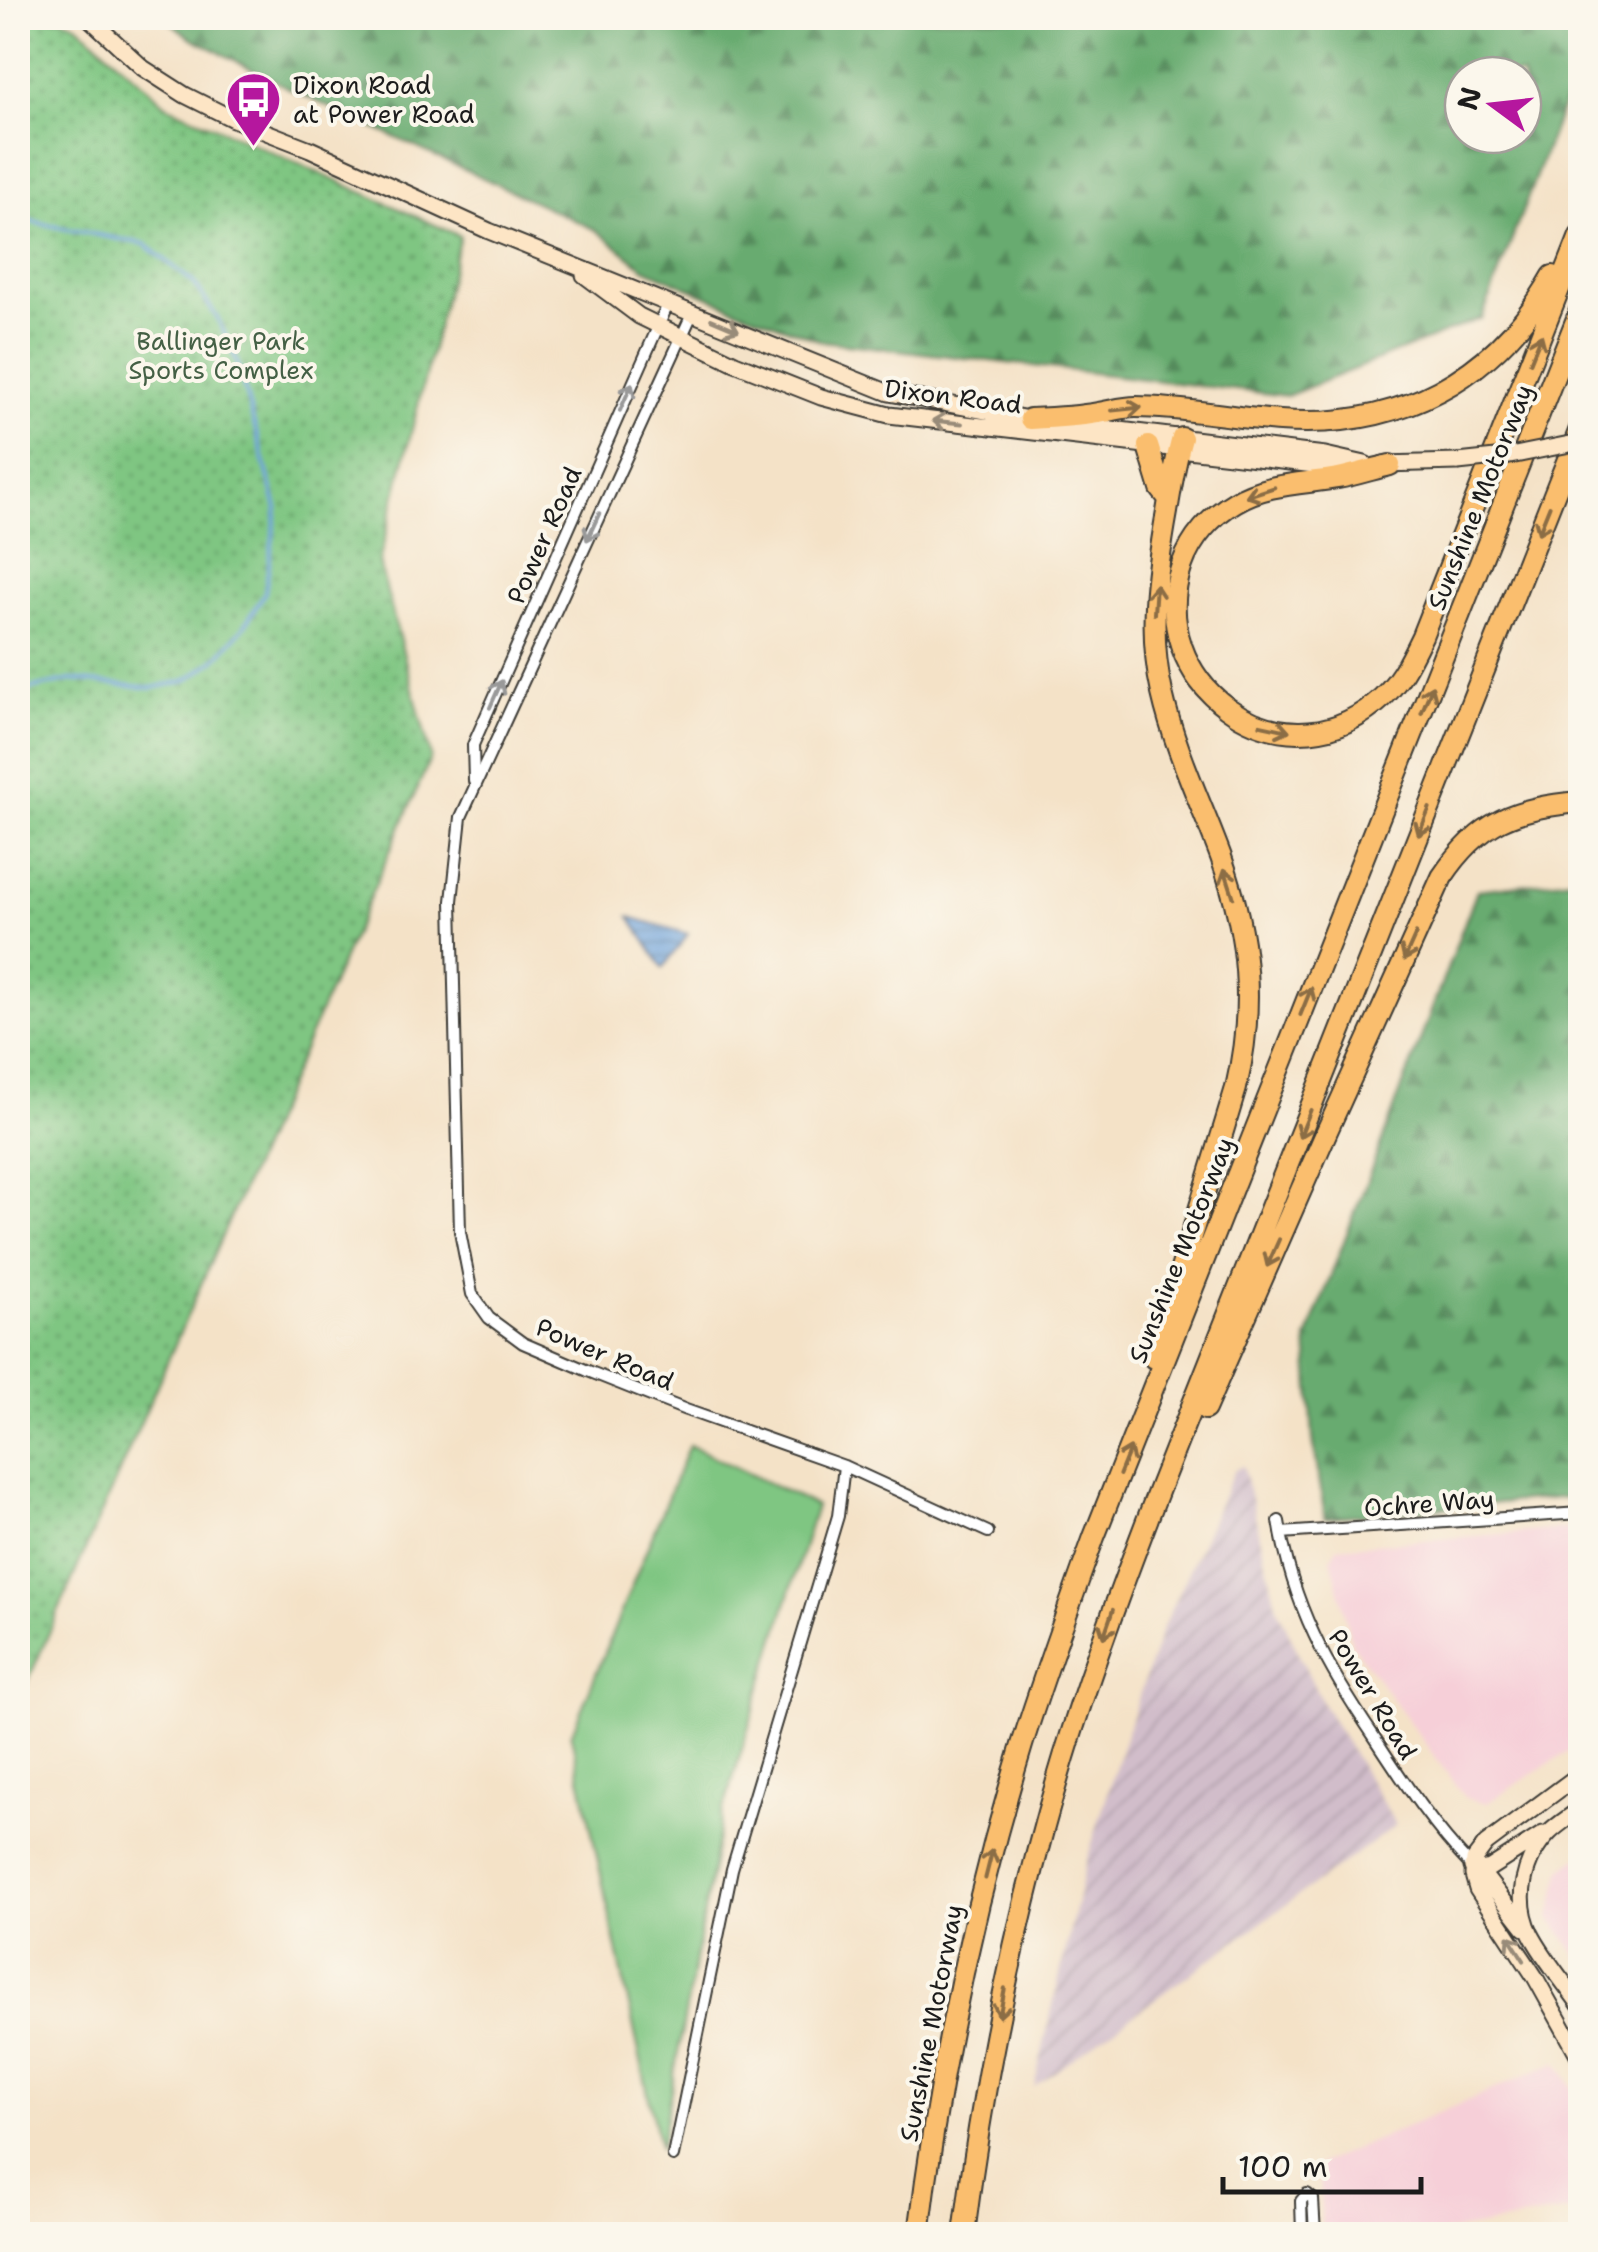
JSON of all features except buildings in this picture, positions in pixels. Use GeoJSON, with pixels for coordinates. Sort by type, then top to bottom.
{"type":"FeatureCollection","features":[{"type":"Feature","properties":{"kind":"highway"},"geometry":{"type":"LineString","coordinates":[[1030,420],[1133,406],[1307,422],[1386,413],[1454,383],[1503,344],[1530,313],[1579,239]]}},
{"type":"Feature","properties":{"kind":"highway"},"geometry":{"type":"LineString","coordinates":[[1390,465],[1248,495],[1220,513],[1194,541],[1175,593],[1180,645],[1202,685],[1236,714],[1281,730],[1298,732],[1330,727],[1373,706],[1396,683],[1422,636],[1579,239]]}},
{"type":"Feature","properties":{"kind":"highway","name":"Sunshine Motorway"},"geometry":{"type":"LineString","coordinates":[[919,2234],[939,2098],[980,1900],[1055,1644],[1580,310]]}},
{"type":"Feature","properties":{"kind":"highway"},"geometry":{"type":"LineString","coordinates":[[964,2234],[992,2058],[1023,1908],[1068,1744],[1118,1596],[1580,429]]}},
{"type":"Feature","properties":{"kind":"highway"},"geometry":{"type":"LineString","coordinates":[[1155,1385],[1154,1353],[1236,1088],[1248,1005],[1245,947],[1236,906],[1172,728],[1154,644],[1155,593],[1180,444]]}},
{"type":"Feature","properties":{"kind":"highway"},"geometry":{"type":"LineString","coordinates":[[1148,446],[1169,499]]}},
{"type":"Feature","properties":{"kind":"highway"},"geometry":{"type":"LineString","coordinates":[[1580,534],[1580,558]]}},
{"type":"Feature","properties":{"kind":"highway"},"geometry":{"type":"LineString","coordinates":[[1142,1532],[1158,1521],[1442,877],[1464,847],[1505,818],[1535,807],[1579,802]]}},
{"type":"Feature","properties":{"kind":"main road","name":"Dixon Road"},"geometry":{"type":"LineString","coordinates":[[89,18],[143,68],[205,106],[488,230],[889,393],[1030,420],[1323,466],[1458,462],[1580,442]]}},
{"type":"Feature","properties":{"kind":"main road","name":"Dixon Road"},"geometry":{"type":"LineString","coordinates":[[569,263],[639,316],[735,363],[803,390],[889,416],[1148,446],[1180,444]]}},
{"type":"Feature","properties":{"kind":"main road"},"geometry":{"type":"LineString","coordinates":[[1580,1774],[1486,1844],[1477,1853],[1472,1867],[1480,1896],[1535,1977],[1580,2058]]}},
{"type":"Feature","properties":{"kind":"main road"},"geometry":{"type":"LineString","coordinates":[[1472,1867],[1490,1868],[1580,1810]]}},
{"type":"Feature","properties":{"kind":"main road"},"geometry":{"type":"LineString","coordinates":[[1534,1940],[1523,1907],[1523,1881],[1533,1855],[1556,1827]]}},
{"type":"Feature","properties":{"kind":"main road"},"geometry":{"type":"LineString","coordinates":[[1472,1867],[1486,1878],[1580,2005]]}},
{"type":"Feature","properties":{"kind":"street","name":"Power Road"},"geometry":{"type":"LineString","coordinates":[[474,787],[473,745],[669,302]]}},
{"type":"Feature","properties":{"kind":"street","name":"Power Road"},"geometry":{"type":"LineString","coordinates":[[693,312],[461,817],[452,901],[460,1232],[472,1294],[488,1318],[523,1343],[686,1410],[844,1466],[988,1532]]}},
{"type":"Feature","properties":{"kind":"street"},"geometry":{"type":"LineString","coordinates":[[673,2156],[732,1869],[838,1516],[844,1466]]}},
{"type":"Feature","properties":{"kind":"street","name":"Ochre Way"},"geometry":{"type":"LineString","coordinates":[[1280,1527],[1580,1513]]}},
{"type":"Feature","properties":{"kind":"street","name":"Power Road"},"geometry":{"type":"LineString","coordinates":[[1280,1527],[1310,1630],[1339,1684],[1401,1780],[1441,1834],[1472,1867]]}},
{"type":"Feature","properties":{"kind":"street"},"geometry":{"type":"LineString","coordinates":[[1302,2234],[1301,2204],[1307,2194],[1312,2199],[1315,2234]]}},
{"type":"Feature","properties":{"kind":"street"},"geometry":{"type":"LineString","coordinates":[[1566,2234],[1580,2232]]}},
{"type":"Feature","properties":{"kind":"shaded area"},"geometry":{"type":"Polygon","coordinates":[[[1243,1466],[1277,1607],[1321,1701],[1396,1825],[1034,2087],[1085,1866],[1123,1743],[1162,1629],[1235,1469],[1243,1466]]]}},
{"type":"Feature","properties":{"kind":"shaded area"},"geometry":{"type":"Polygon","coordinates":[[[1580,1528],[1580,1744],[1487,1803],[1465,1798],[1352,1644],[1331,1558],[1337,1547],[1580,1528]]]}},
{"type":"Feature","properties":{"kind":"shaded area"},"geometry":{"type":"Polygon","coordinates":[[[1580,1856],[1580,1960],[1550,1917],[1561,1871],[1580,1856]]]}},
{"type":"Feature","properties":{"kind":"shaded area"},"geometry":{"type":"Polygon","coordinates":[[[1557,2062],[1580,2099],[1580,2209],[1435,2234],[1323,2234],[1318,2165],[1557,2062]]]}},
{"type":"Feature","properties":{"kind":"green space","name":"Ballinger Park Sports Complex"},"geometry":{"type":"Polygon","coordinates":[[[18,18],[63,18],[77,24],[166,105],[460,236],[379,562],[431,757],[18,1704],[18,18]]]}},
{"type":"Feature","properties":{"kind":"green space"},"geometry":{"type":"Polygon","coordinates":[[[165,18],[1580,18],[1580,60],[1482,318],[1287,396],[821,341],[644,268],[596,230],[298,93],[190,37],[165,18]]]}},
{"type":"Feature","properties":{"kind":"green space"},"geometry":{"type":"Polygon","coordinates":[[[1580,878],[1580,1496],[1325,1518],[1313,1439],[1307,1339],[1477,890],[1580,878]]]}},
{"type":"Feature","properties":{"kind":"green space"},"geometry":{"type":"Polygon","coordinates":[[[689,1445],[816,1506],[722,1815],[660,2150],[571,1735],[689,1445]]]}},
{"type":"Feature","properties":{"kind":"water"},"geometry":{"type":"Polygon","coordinates":[[[630,917],[688,934],[663,968],[630,917]]]}},
{"type":"Feature","properties":{"kind":"waterway"},"geometry":{"type":"LineString","coordinates":[[18,215],[145,244],[194,283],[218,319],[237,362],[277,508],[265,592],[244,627],[214,661],[185,681],[152,688],[71,680],[18,694]]}},
{"type":"Feature","properties":{"kind":"place","name":"Dixon Road at Power Road"},"geometry":{"type":"Point","coordinates":[254,148]}}]}
